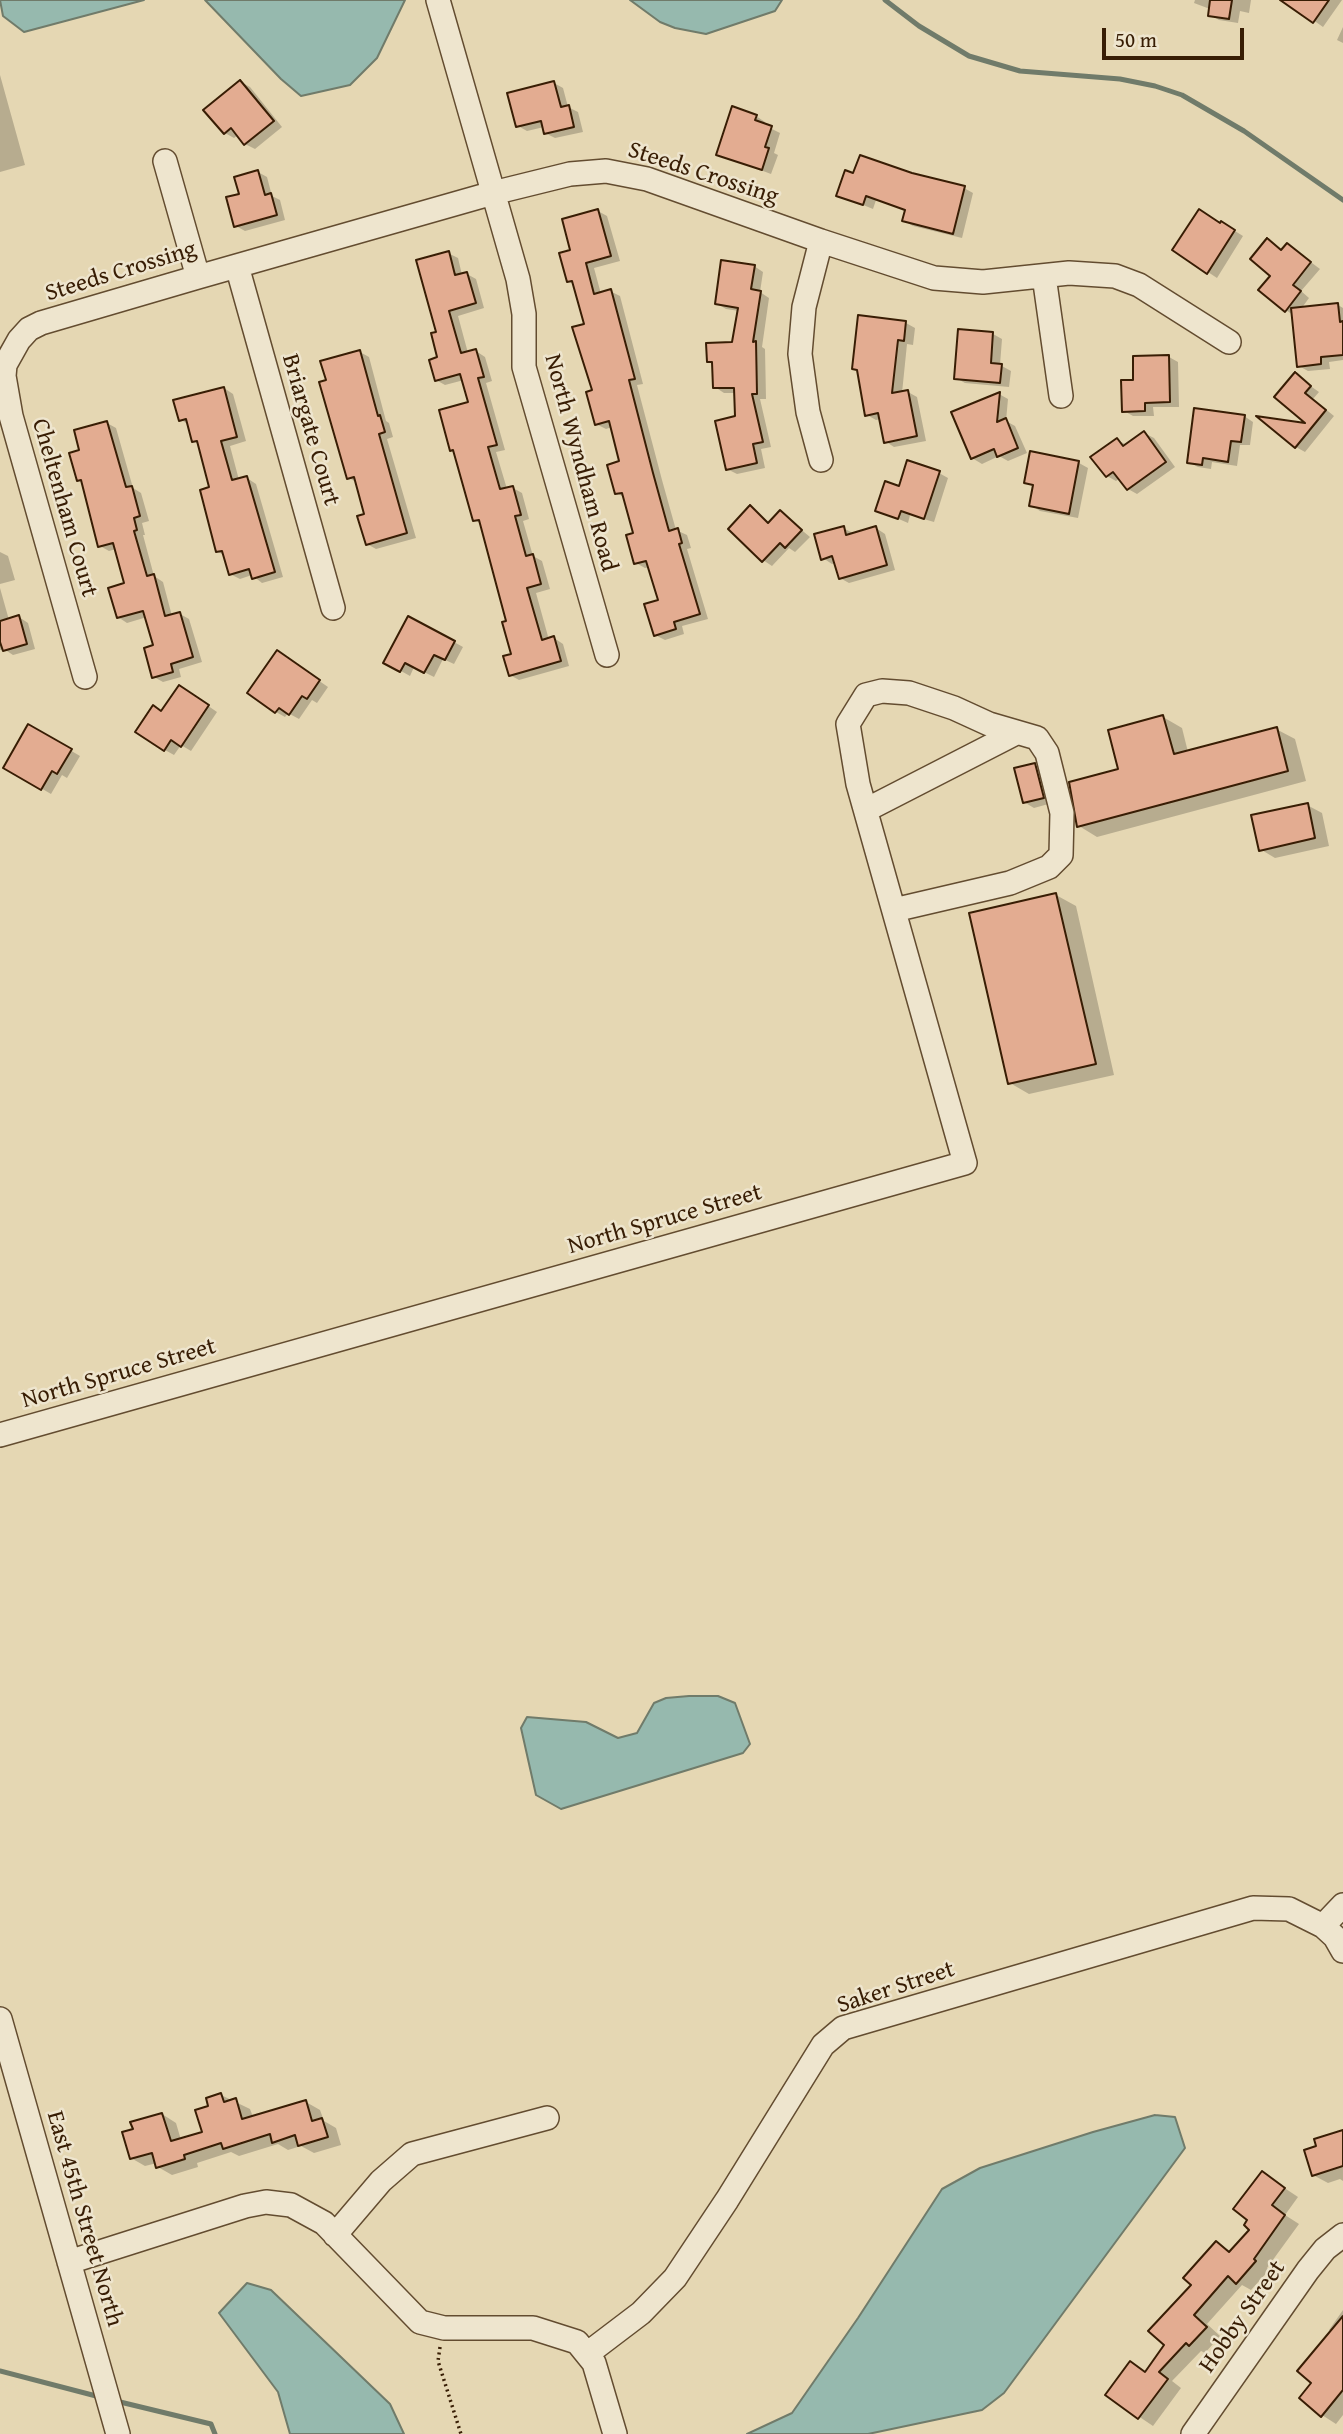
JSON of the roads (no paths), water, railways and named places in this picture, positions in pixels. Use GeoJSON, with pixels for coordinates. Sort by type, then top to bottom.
{"type":"FeatureCollection","features":[{"type":"Feature","properties":{"kind":"street","name":"North Wyndham Road"},"geometry":{"type":"LineString","coordinates":[[438,0],[523,300],[524,367],[607,655]]}},
{"type":"Feature","properties":{"kind":"street"},"geometry":{"type":"LineString","coordinates":[[165,161],[198,277]]}},
{"type":"Feature","properties":{"kind":"street","name":"Steeds Crossing"},"geometry":{"type":"LineString","coordinates":[[5,351],[41,323],[493,192],[570,174],[606,172],[626,174],[680,190],[934,278],[983,282],[1069,273],[1115,276],[1139,285],[1229,342]]}},
{"type":"Feature","properties":{"kind":"street"},"geometry":{"type":"LineString","coordinates":[[821,241],[804,307],[800,354],[808,412],[821,460]]}},
{"type":"Feature","properties":{"kind":"street","name":"Briargate Court"},"geometry":{"type":"LineString","coordinates":[[237,266],[333,608]]}},
{"type":"Feature","properties":{"kind":"street"},"geometry":{"type":"LineString","coordinates":[[1044,276],[1061,396]]}},
{"type":"Feature","properties":{"kind":"street","name":"Cheltenham Court"},"geometry":{"type":"LineString","coordinates":[[5,351],[4,376],[8,405],[85,677]]}},
{"type":"Feature","properties":{"kind":"street","name":"North Spruce Street"},"geometry":{"type":"LineString","coordinates":[[0,1435],[965,1163],[858,783],[848,724],[866,695],[882,691],[909,693],[1016,733]]}},
{"type":"Feature","properties":{"kind":"street"},"geometry":{"type":"LineString","coordinates":[[866,810],[1016,733],[1037,738],[1047,753],[1062,813],[1061,855],[1049,867],[1010,883],[894,910]]}},
{"type":"Feature","properties":{"kind":"street"},"geometry":{"type":"LineString","coordinates":[[1343,1905],[1323,1926],[1335,1937],[1343,1951]]}},
{"type":"Feature","properties":{"kind":"street","name":"Saker Street"},"geometry":{"type":"LineString","coordinates":[[587,2354],[641,2313],[675,2278],[823,2045],[843,2028],[1253,1908],[1289,1909],[1323,1926]]}},
{"type":"Feature","properties":{"kind":"street","name":"East 45th Street North"},"geometry":{"type":"LineString","coordinates":[[0,2019],[118,2434]]}},
{"type":"Feature","properties":{"kind":"street"},"geometry":{"type":"LineString","coordinates":[[335,2235],[381,2181],[412,2154],[547,2118]]}},
{"type":"Feature","properties":{"kind":"street"},"geometry":{"type":"LineString","coordinates":[[69,2262],[245,2206],[266,2202],[291,2205],[324,2223],[421,2322],[444,2328],[533,2328],[577,2342],[594,2363],[615,2434]]}},
{"type":"Feature","properties":{"kind":"street","name":"Hobby Street"},"geometry":{"type":"LineString","coordinates":[[1193,2434],[1308,2270],[1325,2249],[1343,2235]]}},
{"type":"Feature","properties":{"kind":"water"},"geometry":{"type":"Polygon","coordinates":[[[0,0],[144,0],[24,32],[3,16],[0,0]]]}},
{"type":"Feature","properties":{"kind":"water"},"geometry":{"type":"Polygon","coordinates":[[[205,0],[405,0],[377,58],[350,85],[301,96],[281,79],[205,0]]]}},
{"type":"Feature","properties":{"kind":"water"},"geometry":{"type":"Polygon","coordinates":[[[630,0],[782,0],[775,11],[706,34],[660,22],[630,0]]]}},
{"type":"Feature","properties":{"kind":"water"},"geometry":{"type":"Polygon","coordinates":[[[718,1696],[735,1703],[750,1744],[743,1753],[561,1809],[536,1795],[521,1728],[527,1717],[586,1722],[618,1738],[637,1733],[654,1703],[666,1698],[718,1696]]]}},
{"type":"Feature","properties":{"kind":"water"},"geometry":{"type":"Polygon","coordinates":[[[1155,2115],[1175,2117],[1185,2148],[1004,2393],[982,2410],[868,2434],[747,2434],[792,2413],[942,2189],[980,2168],[1155,2115]]]}},
{"type":"Feature","properties":{"kind":"water"},"geometry":{"type":"Polygon","coordinates":[[[247,2283],[271,2290],[390,2404],[404,2434],[290,2434],[278,2392],[219,2313],[247,2283]]]}},
{"type":"Feature","properties":{"kind":"waterway"},"geometry":{"type":"LineString","coordinates":[[885,0],[919,26],[969,56],[1020,71],[1120,79],[1182,95],[1244,131],[1343,200]]}},
{"type":"Feature","properties":{"kind":"waterway"},"geometry":{"type":"LineString","coordinates":[[0,2371],[100,2397]]}},
{"type":"Feature","properties":{"kind":"waterway"},"geometry":{"type":"LineString","coordinates":[[116,2401],[211,2424],[215,2434]]}}]}
